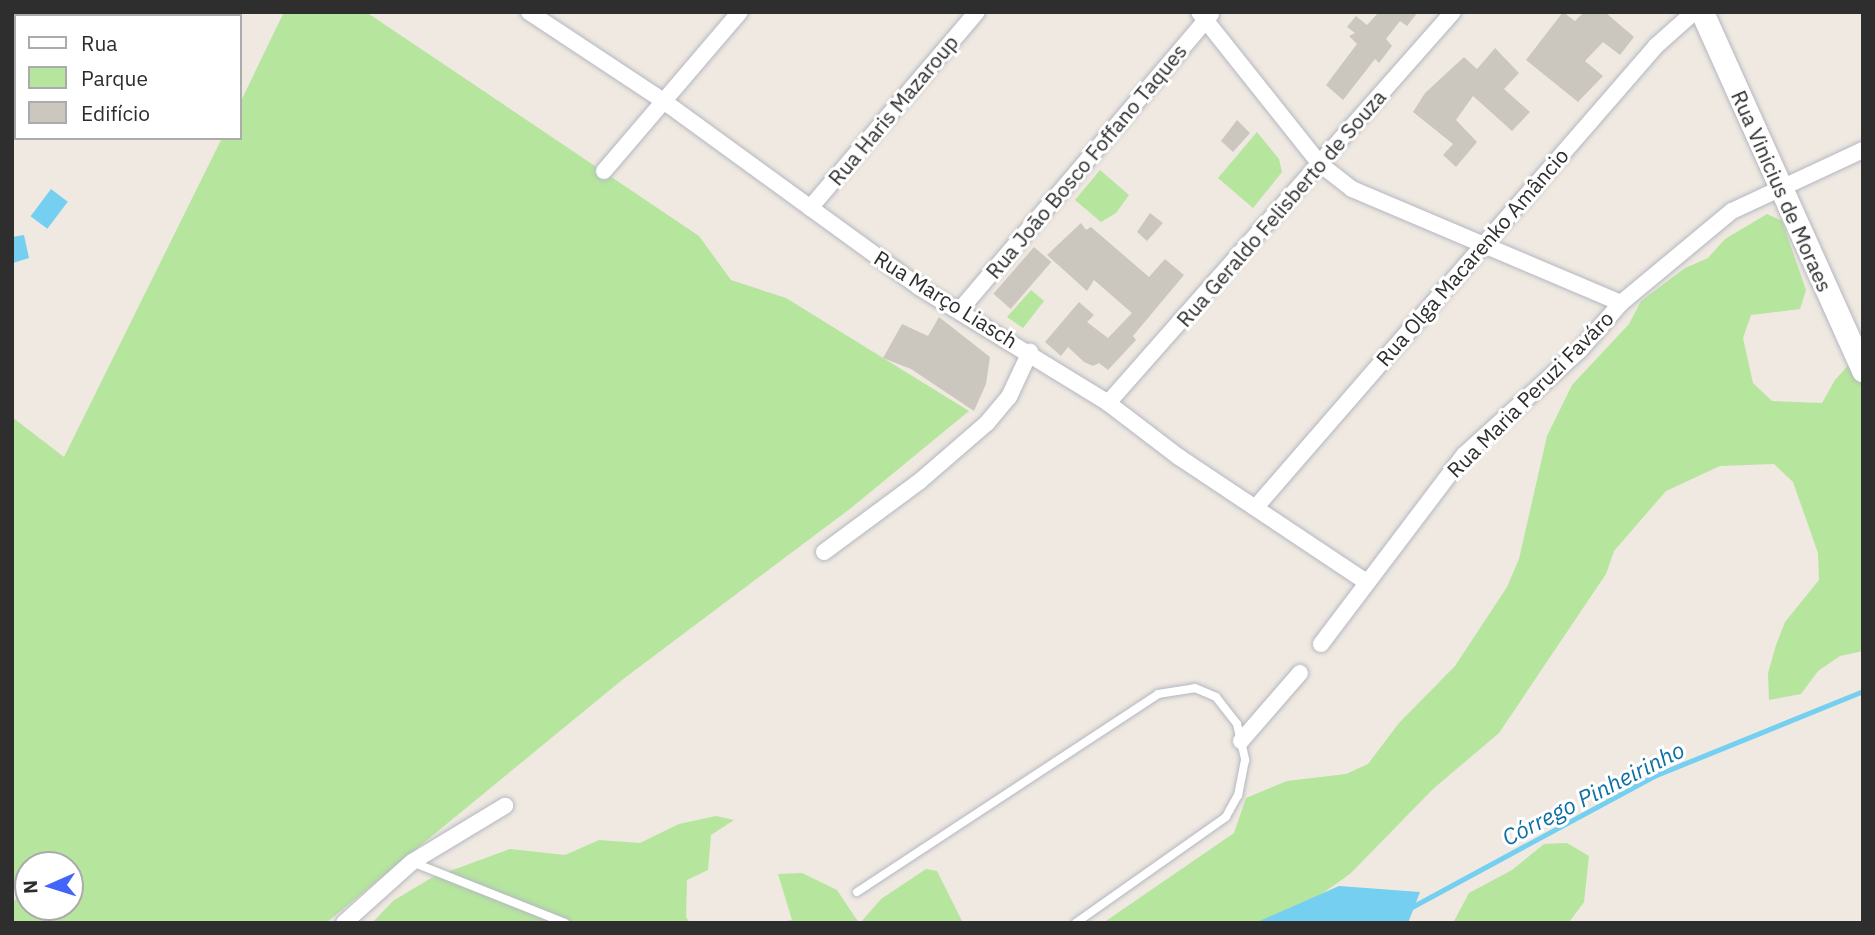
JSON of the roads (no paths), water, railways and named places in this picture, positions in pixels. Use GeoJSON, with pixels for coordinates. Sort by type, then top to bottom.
{"type":"FeatureCollection","features":[{"type":"Feature","properties":{"kind":"street","name":"Rua Março Liasch"},"geometry":{"type":"LineString","coordinates":[[529,12],[662,100],[919,287],[1030,352],[1108,403],[1188,464],[1365,581]]}},
{"type":"Feature","properties":{"kind":"street"},"geometry":{"type":"LineString","coordinates":[[604,171],[740,12]]}},
{"type":"Feature","properties":{"kind":"street","name":"Rua Haris Mazaroup"},"geometry":{"type":"LineString","coordinates":[[810,208],[977,12]]}},
{"type":"Feature","properties":{"kind":"street","name":"Rua Geraldo Felisberto de Souza"},"geometry":{"type":"LineString","coordinates":[[1108,403],[1453,12]]}},
{"type":"Feature","properties":{"kind":"street","name":"Rua Olga Macarenko Amâncio"},"geometry":{"type":"LineString","coordinates":[[1256,507],[1480,245],[1656,46],[1694,12]]}},
{"type":"Feature","properties":{"kind":"street","name":"Rua Vinicius de Moraes"},"geometry":{"type":"LineString","coordinates":[[1702,12],[1863,370]]}},
{"type":"Feature","properties":{"kind":"street"},"geometry":{"type":"LineString","coordinates":[[1205,15],[1320,164],[1352,189],[1621,303]]}},
{"type":"Feature","properties":{"kind":"street","name":"Rua João Bosco Foffano Taques"},"geometry":{"type":"LineString","coordinates":[[960,310],[1205,15]]}},
{"type":"Feature","properties":{"kind":"street","name":"Rua Maria Peruzi Faváro"},"geometry":{"type":"LineString","coordinates":[[1321,644],[1365,581],[1464,455],[1580,350],[1621,303],[1732,211],[1780,186],[1863,150]]}},
{"type":"Feature","properties":{"kind":"street"},"geometry":{"type":"LineString","coordinates":[[824,552],[920,481],[987,423],[1009,397],[1030,352]]}},
{"type":"Feature","properties":{"kind":"street"},"geometry":{"type":"LineString","coordinates":[[1241,741],[1300,673]]}},
{"type":"Feature","properties":{"kind":"street"},"geometry":{"type":"LineString","coordinates":[[344,923],[412,862],[505,806]]}},
{"type":"Feature","properties":{"kind":"lane"},"geometry":{"type":"LineString","coordinates":[[857,892],[1158,694],[1195,688],[1216,697],[1233,717],[1241,741],[1241,783],[1226,817],[1076,923]]}},
{"type":"Feature","properties":{"kind":"lane"},"geometry":{"type":"LineString","coordinates":[[412,862],[565,923]]}},
{"type":"Feature","properties":{"kind":"water"},"geometry":{"type":"Polygon","coordinates":[[[51,189],[68,202],[47,229],[31,216],[51,189]]]}},
{"type":"Feature","properties":{"kind":"water"},"geometry":{"type":"Polygon","coordinates":[[[24,235],[29,258],[13,263],[12,237],[24,235]]]}},
{"type":"Feature","properties":{"kind":"water"},"geometry":{"type":"Polygon","coordinates":[[[1339,886],[1420,892],[1408,923],[1255,923],[1339,886]]]}},
{"type":"Feature","properties":{"kind":"waterway","name":"Córrego Pinheirinho"},"geometry":{"type":"LineString","coordinates":[[1410,908],[1654,776],[1863,691]]}}]}
